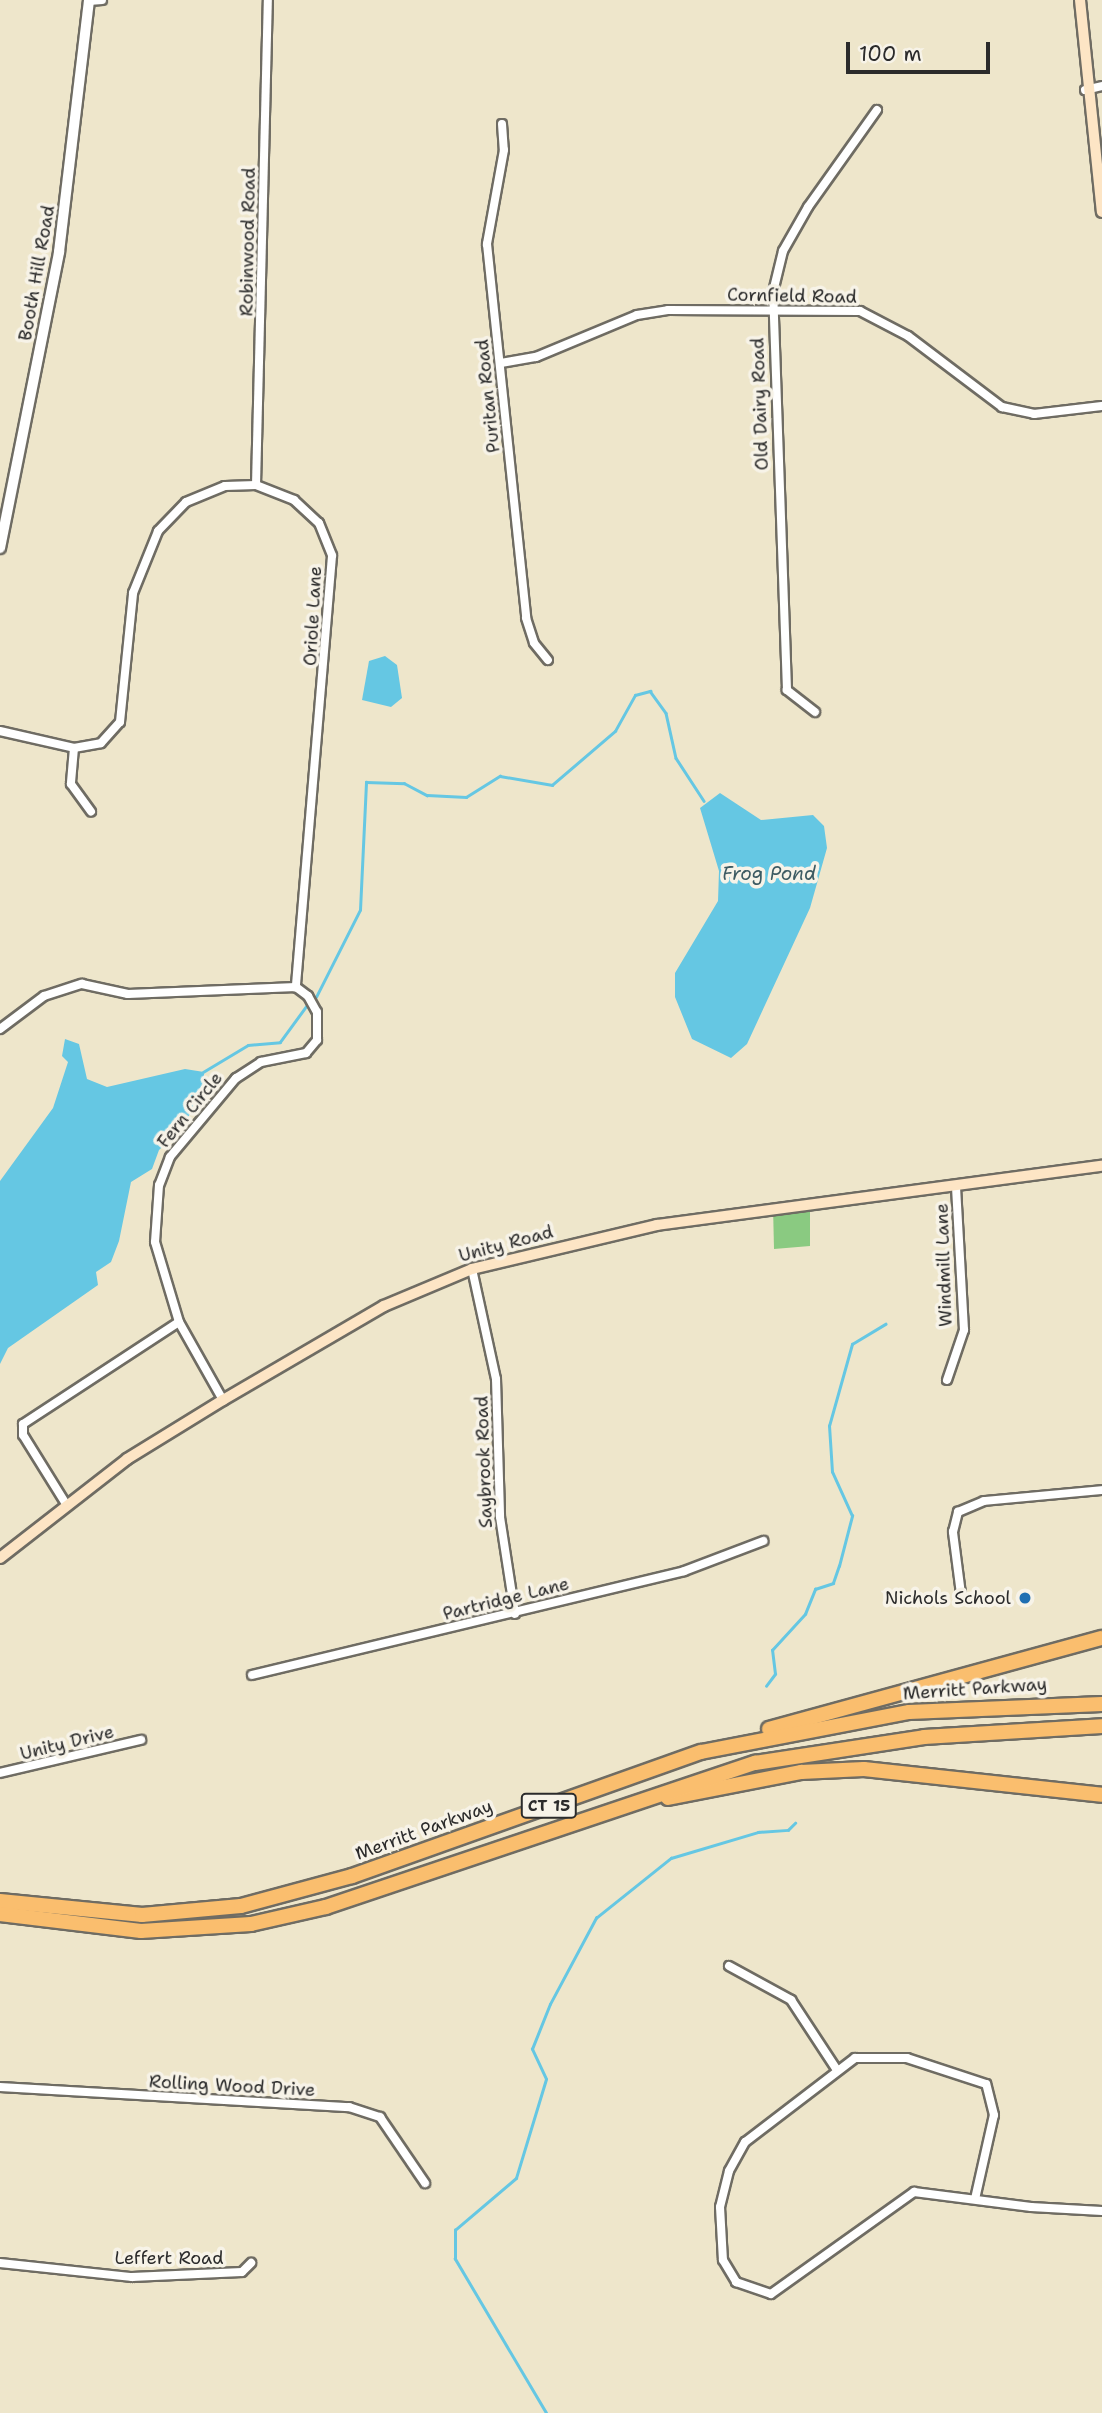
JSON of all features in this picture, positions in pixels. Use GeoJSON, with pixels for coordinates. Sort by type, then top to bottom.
{"type":"FeatureCollection","features":[{"type":"Feature","properties":{"kind":"highway"},"geometry":{"type":"LineString","coordinates":[[701,1752],[1102,1638]]}},
{"type":"Feature","properties":{"kind":"highway","name":"Merritt Parkway"},"geometry":{"type":"LineString","coordinates":[[0,1901],[142,1915],[280,1898],[701,1752],[909,1712],[1102,1704]]}},
{"type":"Feature","properties":{"kind":"highway","name":"CT 15"},"geometry":{"type":"LineString","coordinates":[[0,1914],[141,1931],[251,1924],[326,1907],[755,1763],[868,1743],[1102,1726]]}},
{"type":"Feature","properties":{"kind":"highway"},"geometry":{"type":"LineString","coordinates":[[616,1809],[801,1772],[864,1769],[1102,1795]]}},
{"type":"Feature","properties":{"kind":"main road"},"geometry":{"type":"LineString","coordinates":[[1080,0],[1085,90],[1102,212]]}},
{"type":"Feature","properties":{"kind":"main road","name":"Unity Road"},"geometry":{"type":"LineString","coordinates":[[0,1558],[66,1504],[223,1400],[384,1306],[472,1269],[657,1225],[1101,1167]]}},
{"type":"Feature","properties":{"kind":"street"},"geometry":{"type":"LineString","coordinates":[[89,1],[102,0]]}},
{"type":"Feature","properties":{"kind":"street","name":"Robinwood Road"},"geometry":{"type":"LineString","coordinates":[[256,485],[268,0]]}},
{"type":"Feature","properties":{"kind":"street","name":"Booth Hill Road"},"geometry":{"type":"LineString","coordinates":[[0,548],[59,252],[89,1]]}},
{"type":"Feature","properties":{"kind":"street"},"geometry":{"type":"LineString","coordinates":[[1085,90],[1102,86]]}},
{"type":"Feature","properties":{"kind":"street","name":"Old Dairy Road"},"geometry":{"type":"LineString","coordinates":[[815,712],[787,690],[773,310],[783,251],[877,110]]}},
{"type":"Feature","properties":{"kind":"street","name":"Puritan Road"},"geometry":{"type":"LineString","coordinates":[[502,124],[504,150],[486,244],[501,363],[526,618],[534,643],[548,660]]}},
{"type":"Feature","properties":{"kind":"street","name":"Cornfield Road"},"geometry":{"type":"LineString","coordinates":[[501,363],[536,357],[638,315],[773,310],[876,316],[1002,407],[1034,414],[1102,406]]}},
{"type":"Feature","properties":{"kind":"street","name":"Oriole Lane"},"geometry":{"type":"LineString","coordinates":[[74,748],[101,743],[120,722],[134,593],[158,531],[203,491],[256,485],[294,500],[319,523],[332,556],[296,987]]}},
{"type":"Feature","properties":{"kind":"street"},"geometry":{"type":"LineString","coordinates":[[0,731],[74,748],[71,784],[91,812]]}},
{"type":"Feature","properties":{"kind":"street"},"geometry":{"type":"LineString","coordinates":[[0,1029],[59,988],[153,994],[296,987]]}},
{"type":"Feature","properties":{"kind":"street","name":"Fern Circle"},"geometry":{"type":"LineString","coordinates":[[223,1400],[179,1322],[155,1242],[159,1185],[170,1157],[236,1078],[261,1062],[306,1053],[317,1040],[317,1012],[296,987]]}},
{"type":"Feature","properties":{"kind":"street","name":"Windmill Lane"},"geometry":{"type":"LineString","coordinates":[[947,1380],[964,1330],[957,1187]]}},
{"type":"Feature","properties":{"kind":"street","name":"Saybrook Road"},"geometry":{"type":"LineString","coordinates":[[472,1269],[496,1379],[500,1517],[515,1614]]}},
{"type":"Feature","properties":{"kind":"street"},"geometry":{"type":"LineString","coordinates":[[66,1504],[23,1435],[23,1424],[179,1322]]}},
{"type":"Feature","properties":{"kind":"street"},"geometry":{"type":"LineString","coordinates":[[961,1594],[953,1532],[958,1512],[984,1501],[1102,1490]]}},
{"type":"Feature","properties":{"kind":"street","name":"Partridge Lane"},"geometry":{"type":"LineString","coordinates":[[252,1675],[684,1572],[763,1541]]}},
{"type":"Feature","properties":{"kind":"street","name":"Unity Drive"},"geometry":{"type":"LineString","coordinates":[[0,1773],[141,1740]]}},
{"type":"Feature","properties":{"kind":"street"},"geometry":{"type":"LineString","coordinates":[[729,1966],[791,2000],[836,2070]]}},
{"type":"Feature","properties":{"kind":"street"},"geometry":{"type":"LineString","coordinates":[[975,2199],[994,2115],[986,2084],[906,2057],[855,2059],[836,2070],[745,2142],[729,2171],[720,2207],[723,2260],[736,2282],[753,2293],[771,2294],[914,2192],[975,2199],[1102,2211]]}},
{"type":"Feature","properties":{"kind":"street","name":"Rolling Wood Drive"},"geometry":{"type":"LineString","coordinates":[[0,2087],[349,2107],[380,2116],[425,2183]]}},
{"type":"Feature","properties":{"kind":"street","name":"Leffert Road"},"geometry":{"type":"LineString","coordinates":[[0,2263],[132,2277],[242,2272],[251,2263]]}},
{"type":"Feature","properties":{"kind":"green space"},"geometry":{"type":"Polygon","coordinates":[[[810,1202],[810,1246],[774,1249],[773,1206],[810,1202]]]}},
{"type":"Feature","properties":{"kind":"water"},"geometry":{"type":"Polygon","coordinates":[[[385,656],[397,665],[402,698],[391,707],[362,700],[369,661],[385,656]]]}},
{"type":"Feature","properties":{"kind":"water","name":"Frog Pond"},"geometry":{"type":"Polygon","coordinates":[[[720,793],[761,820],[813,815],[824,826],[827,848],[810,908],[747,1044],[731,1058],[692,1039],[675,997],[675,973],[718,901],[719,871],[700,808],[720,793]]]}},
{"type":"Feature","properties":{"kind":"water"},"geometry":{"type":"Polygon","coordinates":[[[65,1039],[79,1044],[87,1079],[107,1087],[185,1069],[204,1072],[204,1081],[185,1125],[159,1150],[152,1169],[131,1182],[119,1241],[111,1262],[96,1272],[98,1285],[8,1348],[0,1364],[0,1181],[53,1108],[68,1062],[62,1056],[65,1039]]]}},
{"type":"Feature","properties":{"kind":"waterway"},"geometry":{"type":"LineString","coordinates":[[316,997],[360,910],[366,782],[404,783],[427,795],[466,797],[500,776],[552,785],[615,731],[635,695],[650,691],[666,713],[676,758],[704,801]]}},
{"type":"Feature","properties":{"kind":"waterway"},"geometry":{"type":"LineString","coordinates":[[203,1072],[248,1045],[280,1042],[307,1005]]}},
{"type":"Feature","properties":{"kind":"waterway"},"geometry":{"type":"LineString","coordinates":[[766,1686],[775,1674],[772,1650],[805,1614],[815,1589],[833,1583],[839,1566],[852,1516],[832,1472],[829,1426],[852,1344],[885,1324]]}},
{"type":"Feature","properties":{"kind":"waterway"},"geometry":{"type":"LineString","coordinates":[[546,2413],[455,2259],[455,2230],[516,2178],[546,2079],[532,2049],[550,2004],[596,1918],[671,1858],[758,1832],[788,1830],[795,1823]]}},
{"type":"Feature","properties":{"kind":"place","name":"Nichols School"},"geometry":{"type":"Point","coordinates":[1025,1598]}}]}
